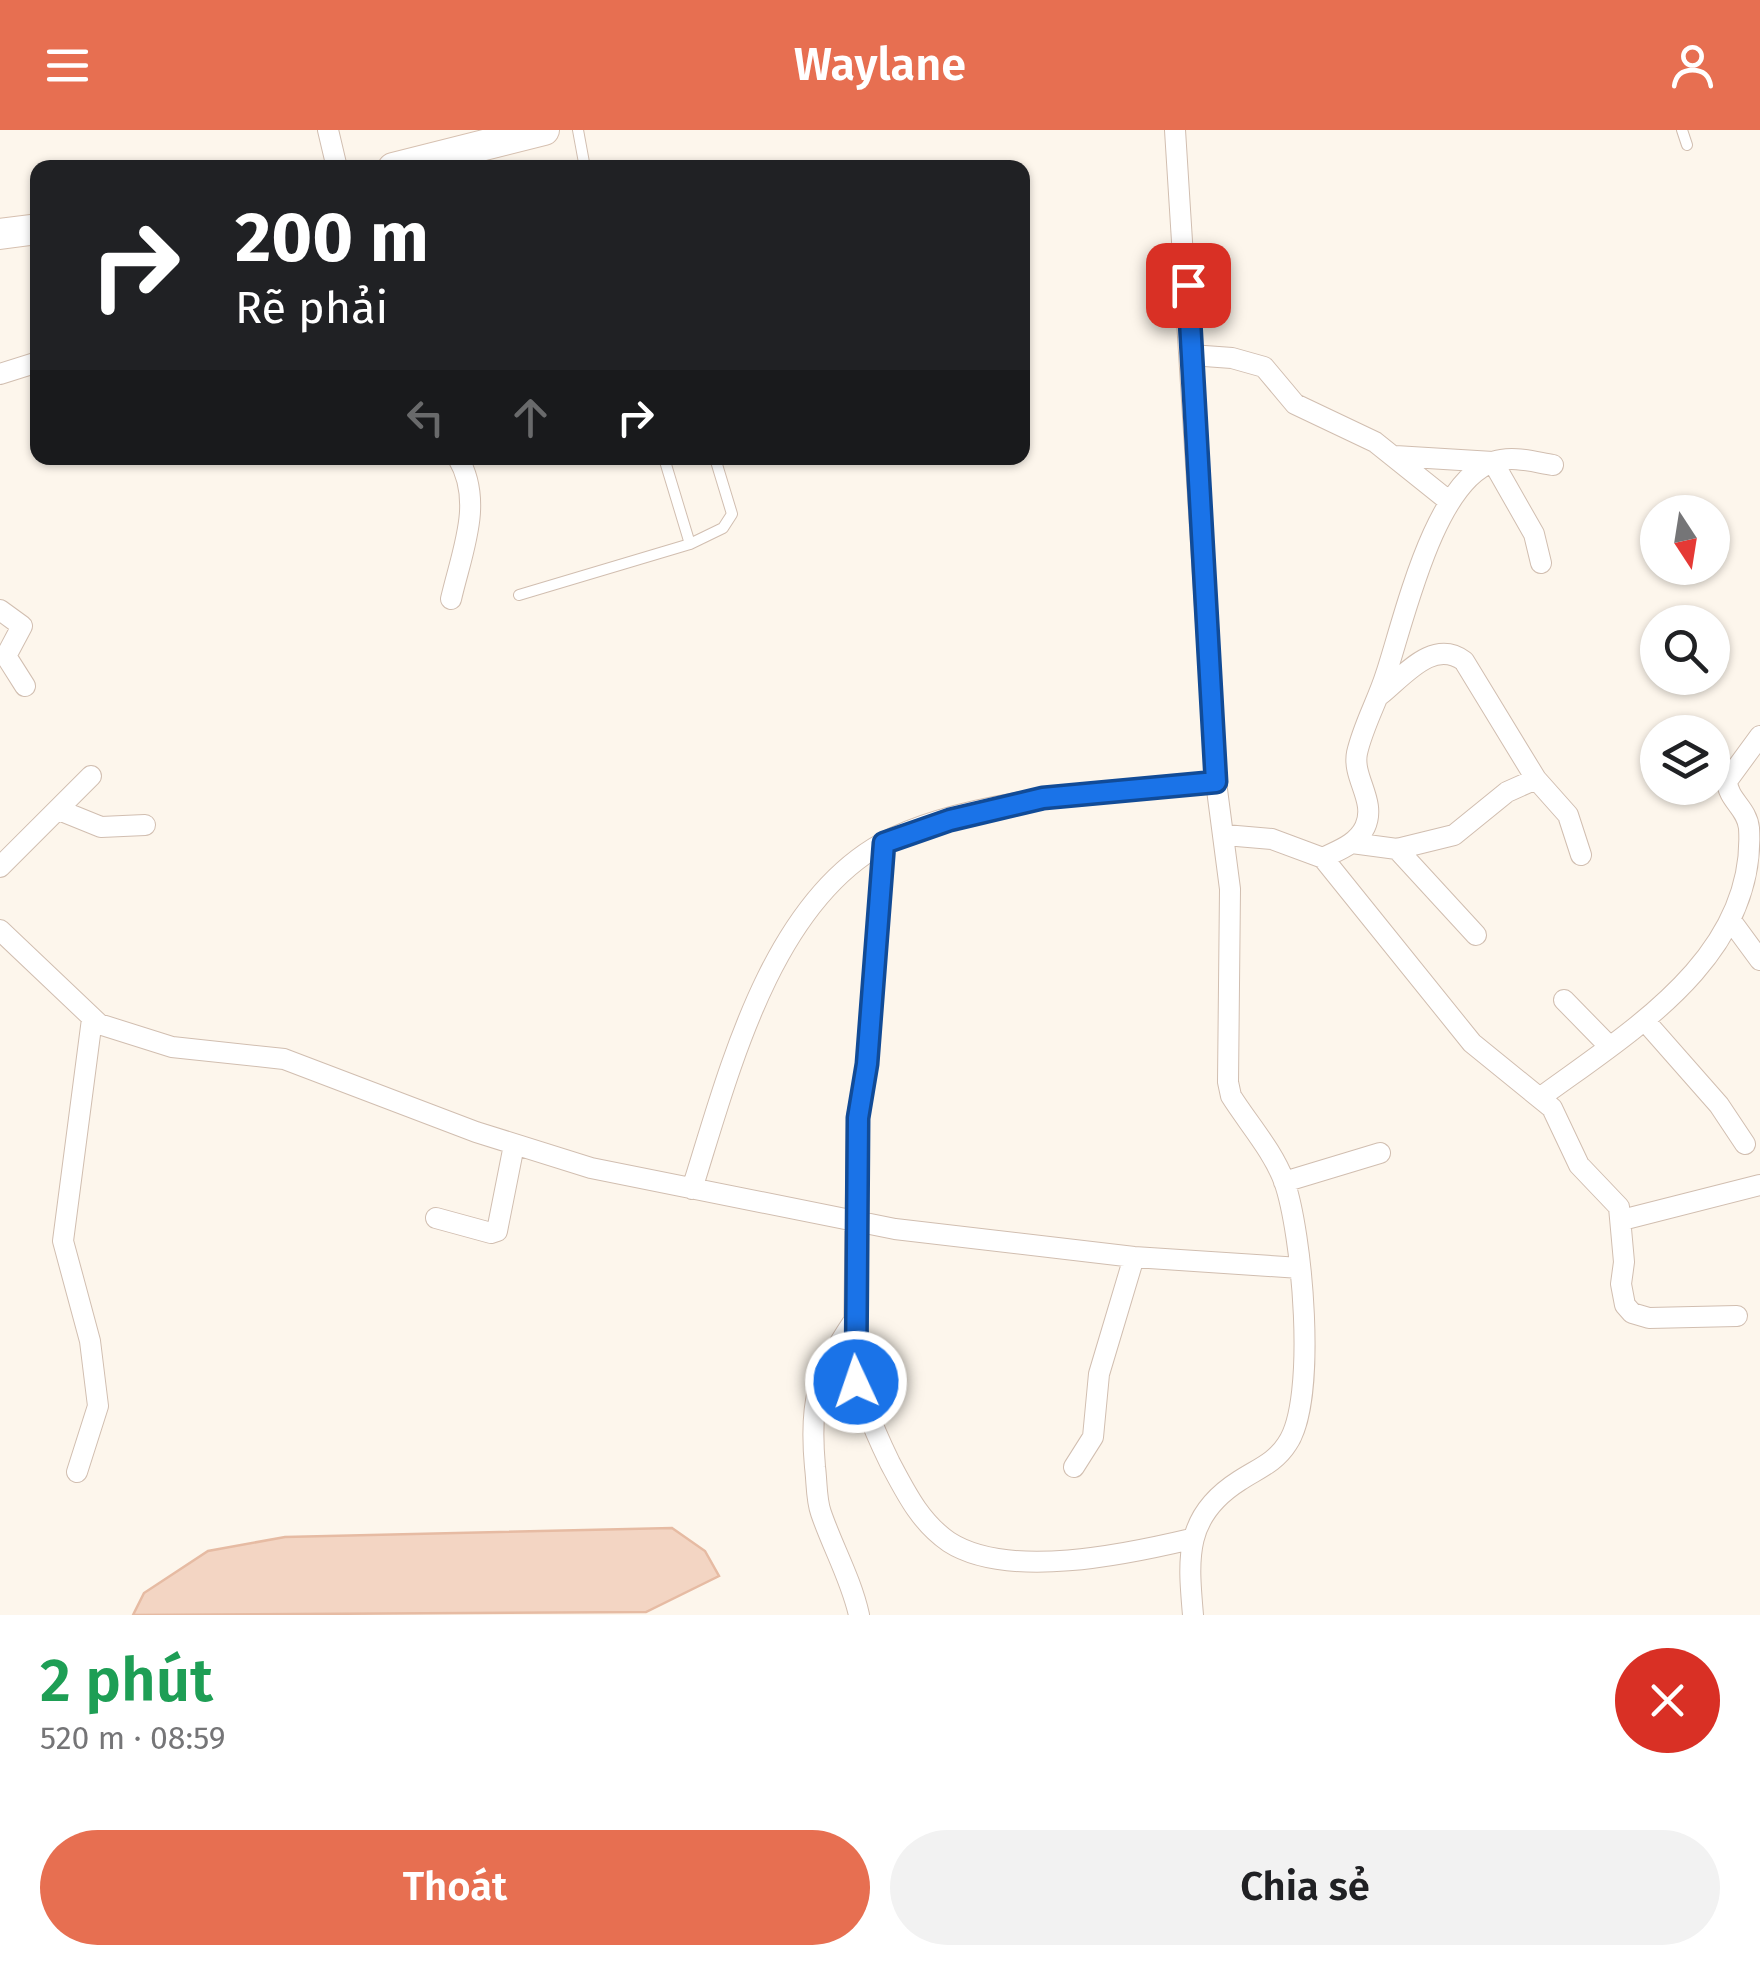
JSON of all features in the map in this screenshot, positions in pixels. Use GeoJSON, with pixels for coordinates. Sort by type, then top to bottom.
{"type":"FeatureCollection","features":[{"type":"Feature","properties":{"kind":"main road"},"geometry":{"type":"LineString","coordinates":[[443,160],[526,132]]}},
{"type":"Feature","properties":{"kind":"main road"},"geometry":{"type":"LineString","coordinates":[[0,234],[30,229]]}},
{"type":"Feature","properties":{"kind":"street"},"geometry":{"type":"LineString","coordinates":[[328,130],[335,160]]}},
{"type":"Feature","properties":{"kind":"street"},"geometry":{"type":"LineString","coordinates":[[1175,130],[1216,782],[1230,889],[1228,1082],[1232,1096],[1284,1182],[1306,1296],[1304,1350],[1290,1442],[1264,1468],[1234,1484],[1191,1538],[1188,1552],[1193,1615]]}},
{"type":"Feature","properties":{"kind":"street"},"geometry":{"type":"LineString","coordinates":[[1191,355],[1232,358],[1264,367],[1294,404],[1334,420],[1395,456],[1450,502]]}},
{"type":"Feature","properties":{"kind":"street"},"geometry":{"type":"LineString","coordinates":[[0,374],[30,365]]}},
{"type":"Feature","properties":{"kind":"street"},"geometry":{"type":"LineString","coordinates":[[1395,456],[1492,462],[1520,459],[1553,465]]}},
{"type":"Feature","properties":{"kind":"street"},"geometry":{"type":"LineString","coordinates":[[1324,858],[1352,843],[1368,818],[1357,753],[1408,602],[1450,502],[1472,475],[1492,462]]}},
{"type":"Feature","properties":{"kind":"street"},"geometry":{"type":"LineString","coordinates":[[1492,462],[1534,534],[1541,563]]}},
{"type":"Feature","properties":{"kind":"street"},"geometry":{"type":"LineString","coordinates":[[451,599],[473,499],[470,477],[462,465]]}},
{"type":"Feature","properties":{"kind":"street"},"geometry":{"type":"LineString","coordinates":[[0,610],[22,626],[6,660],[24,686]]}},
{"type":"Feature","properties":{"kind":"street"},"geometry":{"type":"LineString","coordinates":[[1378,696],[1434,653],[1454,654],[1464,662],[1536,779],[1568,815],[1581,855]]}},
{"type":"Feature","properties":{"kind":"street"},"geometry":{"type":"LineString","coordinates":[[1541,1097],[1645,1021],[1703,962],[1732,922],[1743,896],[1749,829],[1727,780],[1760,736]]}},
{"type":"Feature","properties":{"kind":"street"},"geometry":{"type":"LineString","coordinates":[[0,867],[92,776]]}},
{"type":"Feature","properties":{"kind":"street"},"geometry":{"type":"LineString","coordinates":[[1352,843],[1397,849],[1454,835],[1507,792],[1536,779]]}},
{"type":"Feature","properties":{"kind":"street"},"geometry":{"type":"LineString","coordinates":[[692,1190],[719,1103],[778,954],[822,892],[884,843],[950,820],[1043,798],[1216,782]]}},
{"type":"Feature","properties":{"kind":"street"},"geometry":{"type":"LineString","coordinates":[[59,810],[100,827],[144,825]]}},
{"type":"Feature","properties":{"kind":"street"},"geometry":{"type":"LineString","coordinates":[[1225,834],[1272,840],[1324,858],[1472,1043],[1541,1097],[1566,1130],[1578,1165],[1613,1197],[1622,1220],[1621,1284],[1625,1305],[1632,1313],[1649,1318],[1736,1316]]}},
{"type":"Feature","properties":{"kind":"street"},"geometry":{"type":"LineString","coordinates":[[884,843],[867,1064],[858,1118],[856,1382],[870,1423],[913,1507],[953,1544],[1014,1558],[1086,1562],[1191,1538]]}},
{"type":"Feature","properties":{"kind":"street"},"geometry":{"type":"LineString","coordinates":[[1397,849],[1476,935]]}},
{"type":"Feature","properties":{"kind":"street"},"geometry":{"type":"LineString","coordinates":[[1732,922],[1760,960]]}},
{"type":"Feature","properties":{"kind":"street"},"geometry":{"type":"LineString","coordinates":[[0,930],[92,1019],[172,1048],[284,1059],[514,1145],[591,1168],[857,1223],[1134,1257],[1300,1268]]}},
{"type":"Feature","properties":{"kind":"street"},"geometry":{"type":"LineString","coordinates":[[1564,1000],[1610,1046]]}},
{"type":"Feature","properties":{"kind":"street"},"geometry":{"type":"LineString","coordinates":[[77,1472],[98,1406],[90,1340],[64,1241],[64,1224],[92,1019]]}},
{"type":"Feature","properties":{"kind":"street"},"geometry":{"type":"LineString","coordinates":[[1645,1021],[1718,1105],[1745,1144]]}},
{"type":"Feature","properties":{"kind":"street"},"geometry":{"type":"LineString","coordinates":[[436,1218],[491,1233],[497,1231],[514,1145]]}},
{"type":"Feature","properties":{"kind":"street"},"geometry":{"type":"LineString","coordinates":[[1284,1182],[1347,1159],[1380,1153]]}},
{"type":"Feature","properties":{"kind":"street"},"geometry":{"type":"LineString","coordinates":[[1622,1220],[1760,1184]]}},
{"type":"Feature","properties":{"kind":"street"},"geometry":{"type":"LineString","coordinates":[[1074,1467],[1093,1436],[1099,1374],[1134,1257]]}},
{"type":"Feature","properties":{"kind":"street"},"geometry":{"type":"LineString","coordinates":[[854,1320],[824,1364],[814,1393],[812,1431],[819,1508],[855,1594],[859,1615]]}},
{"type":"Feature","properties":{"kind":"lane"},"geometry":{"type":"LineString","coordinates":[[578,130],[584,160]]}},
{"type":"Feature","properties":{"kind":"lane"},"geometry":{"type":"LineString","coordinates":[[1682,130],[1687,145]]}},
{"type":"Feature","properties":{"kind":"lane"},"geometry":{"type":"LineString","coordinates":[[666,465],[690,544]]}},
{"type":"Feature","properties":{"kind":"lane"},"geometry":{"type":"LineString","coordinates":[[519,595],[690,544],[723,528],[732,514],[717,465]]}},
{"type":"Feature","properties":{"kind":"building"},"geometry":{"type":"Polygon","coordinates":[[[672,1528],[705,1551],[719,1576],[646,1612],[133,1615],[144,1593],[208,1551],[285,1537],[672,1528]]]}},
{"type":"Feature","properties":{"kind":"route"},"geometry":{"type":"LineString","coordinates":[[856,1382],[858,1118],[867,1064],[884,843],[950,820],[1043,798],[1216,782],[1188,285]]}}]}
